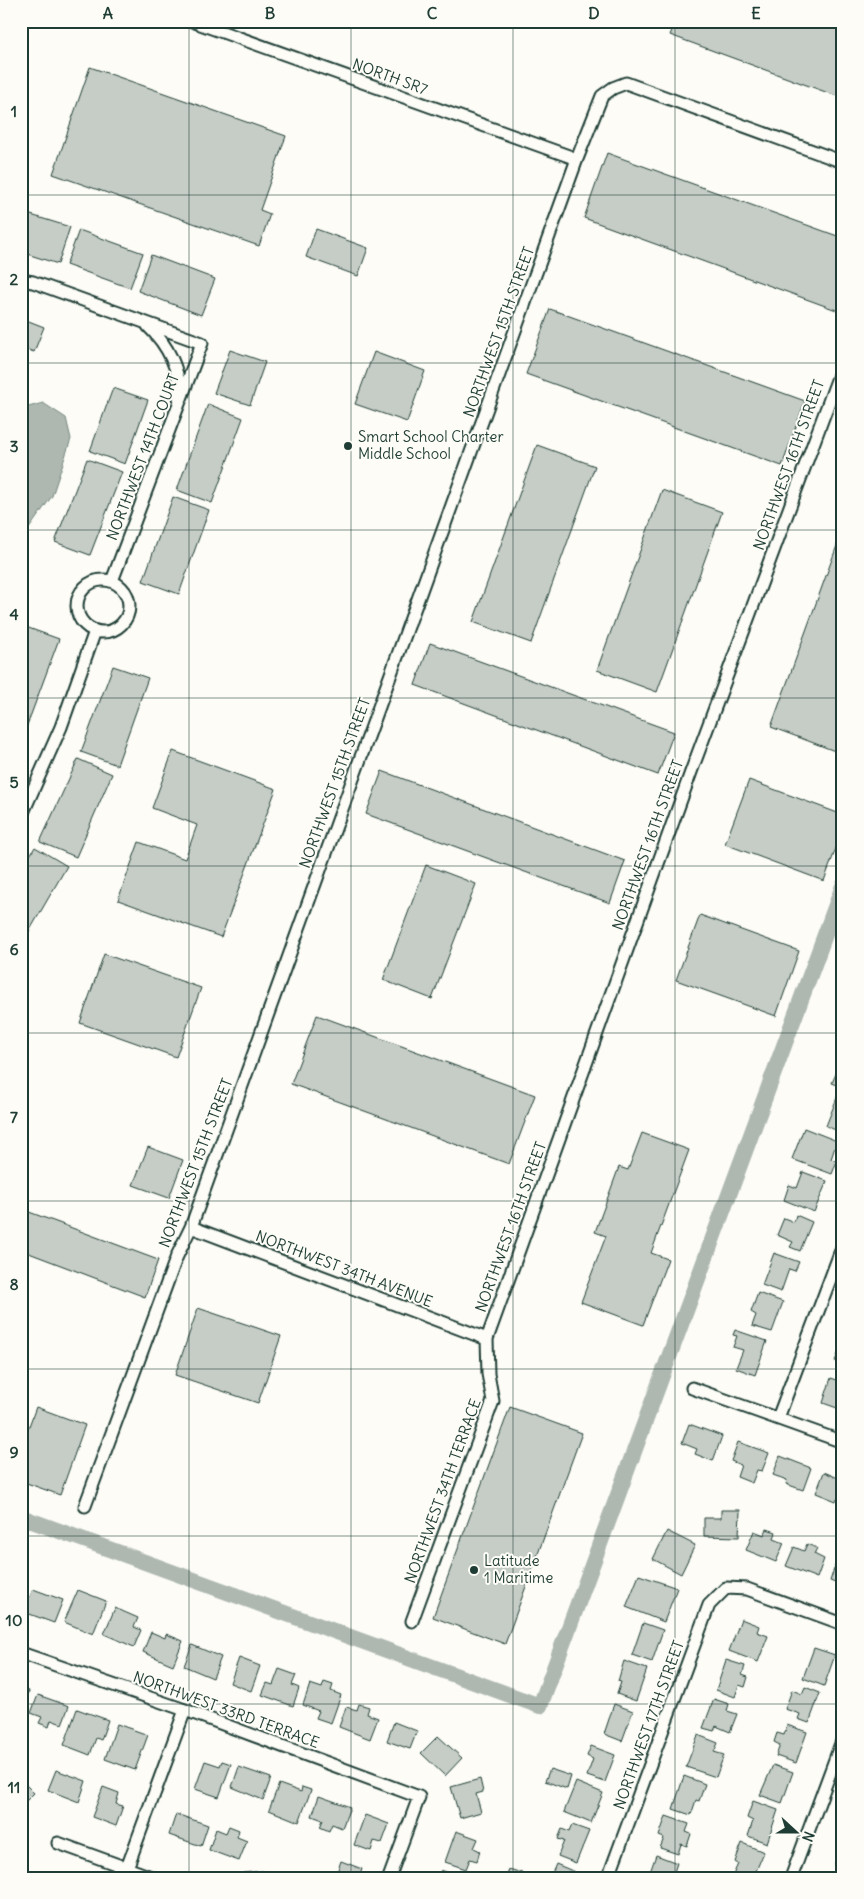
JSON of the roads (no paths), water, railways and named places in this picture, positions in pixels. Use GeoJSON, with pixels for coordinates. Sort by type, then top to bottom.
{"type":"FeatureCollection","features":[{"type":"Feature","properties":{"kind":"street","name":"NORTH SR7"},"geometry":{"type":"LineString","coordinates":[[192,21],[577,159]]}},
{"type":"Feature","properties":{"kind":"street","name":"NORTHWEST 15TH STREET"},"geometry":{"type":"LineString","coordinates":[[85,1506],[177,1256],[191,1227],[577,159],[602,96],[626,82],[843,162]]}},
{"type":"Feature","properties":{"kind":"street"},"geometry":{"type":"LineString","coordinates":[[21,280],[33,282],[145,324],[159,338],[170,355],[179,384],[179,405]]}},
{"type":"Feature","properties":{"kind":"street","name":"NORTHWEST 14TH COURT"},"geometry":{"type":"LineString","coordinates":[[112,581],[202,342],[145,324]]}},
{"type":"Feature","properties":{"kind":"street","name":"NORTHWEST 16TH STREET"},"geometry":{"type":"LineString","coordinates":[[487,1339],[691,772],[843,364]]}},
{"type":"Feature","properties":{"kind":"street"},"geometry":{"type":"LineString","coordinates":[[102,580],[112,581],[121,586],[127,595],[130,604],[128,615],[123,624],[115,630],[105,633],[95,631],[86,626],[80,618],[77,608],[78,598],[84,589],[92,583],[102,580]]}},
{"type":"Feature","properties":{"kind":"street"},"geometry":{"type":"LineString","coordinates":[[21,817],[61,727],[95,631]]}},
{"type":"Feature","properties":{"kind":"street","name":"NORTHWEST 34TH AVENUE"},"geometry":{"type":"LineString","coordinates":[[191,1227],[487,1339]]}},
{"type":"Feature","properties":{"kind":"street"},"geometry":{"type":"LineString","coordinates":[[778,1418],[843,1245]]}},
{"type":"Feature","properties":{"kind":"street","name":"NORTHWEST 34TH TERRACE"},"geometry":{"type":"LineString","coordinates":[[412,1621],[493,1401],[488,1374],[487,1339]]}},
{"type":"Feature","properties":{"kind":"street"},"geometry":{"type":"LineString","coordinates":[[692,1388],[843,1442]]}},
{"type":"Feature","properties":{"kind":"street","name":"NORTHWEST 17TH STREET"},"geometry":{"type":"LineString","coordinates":[[608,1878],[709,1605],[726,1588],[747,1589],[843,1624]]}},
{"type":"Feature","properties":{"kind":"street","name":"NORTHWEST 33RD TERRACE"},"geometry":{"type":"LineString","coordinates":[[21,1653],[185,1710],[419,1797],[390,1878]]}},
{"type":"Feature","properties":{"kind":"street"},"geometry":{"type":"LineString","coordinates":[[127,1868],[185,1710]]}},
{"type":"Feature","properties":{"kind":"street"},"geometry":{"type":"LineString","coordinates":[[791,1878],[843,1738]]}},
{"type":"Feature","properties":{"kind":"street"},"geometry":{"type":"LineString","coordinates":[[58,1843],[154,1878]]}},
{"type":"Feature","properties":{"kind":"waterway"},"geometry":{"type":"LineString","coordinates":[[21,1517],[540,1706],[843,886]]}},
{"type":"Feature","properties":{"kind":"place","name":"Smart School Charter Middle School"},"geometry":{"type":"Point","coordinates":[348,446]}},
{"type":"Feature","properties":{"kind":"place","name":"Latitude 1 Maritime"},"geometry":{"type":"Point","coordinates":[474,1570]}}]}
